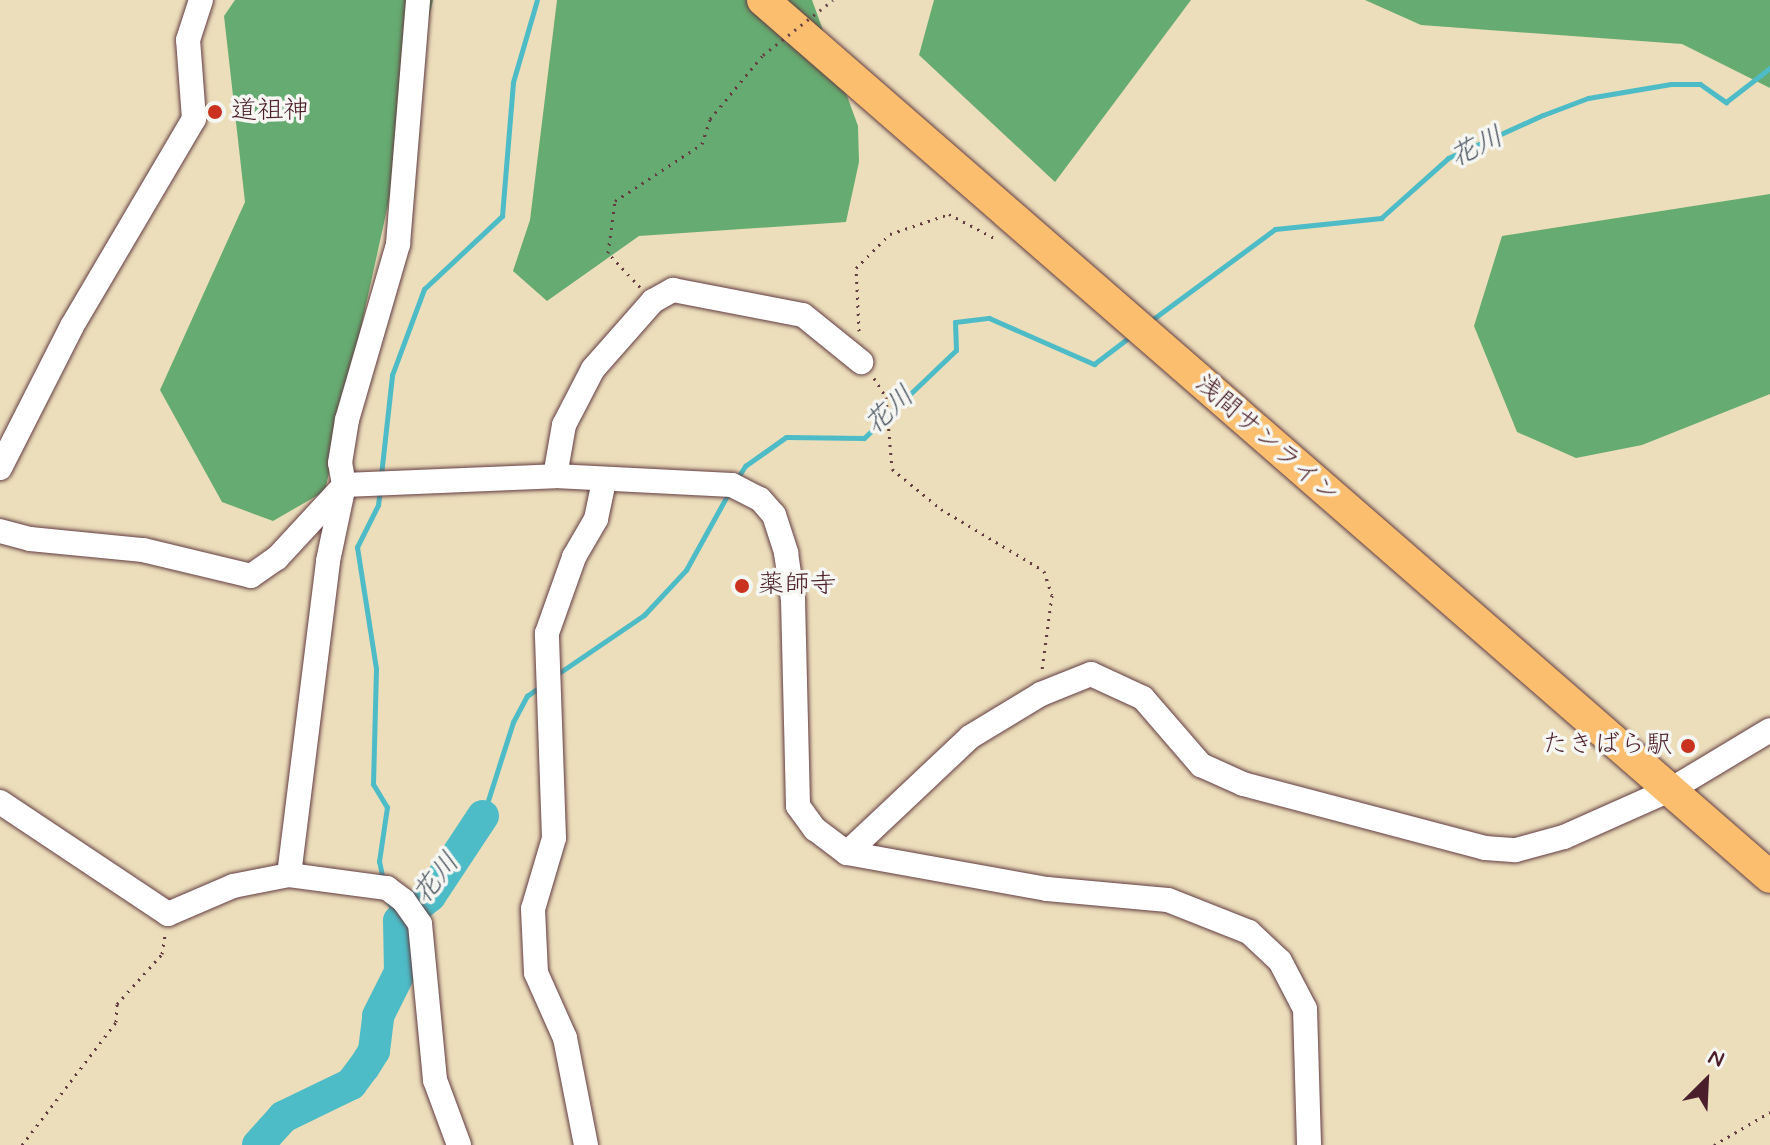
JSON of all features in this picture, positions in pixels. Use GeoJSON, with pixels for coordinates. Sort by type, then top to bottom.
{"type":"FeatureCollection","features":[{"type":"Feature","properties":{"kind":"main road","name":"浅間サンライン"},"geometry":{"type":"LineString","coordinates":[[763,0],[1045,250],[1672,789],[1770,877]]}},
{"type":"Feature","properties":{"kind":"street"},"geometry":{"type":"LineString","coordinates":[[0,468],[72,326],[194,119],[188,40],[201,0]]}},
{"type":"Feature","properties":{"kind":"street"},"geometry":{"type":"LineString","coordinates":[[289,875],[328,561],[344,485],[340,463],[347,420],[398,244],[418,0]]}},
{"type":"Feature","properties":{"kind":"street"},"geometry":{"type":"LineString","coordinates":[[555,476],[564,425],[593,369],[653,301],[673,290],[803,315],[861,362]]}},
{"type":"Feature","properties":{"kind":"street"},"geometry":{"type":"LineString","coordinates":[[0,531],[30,539],[143,550],[251,576],[277,558],[344,485],[555,476],[604,481],[732,485],[760,499],[774,515],[793,600],[798,806],[815,829],[847,853],[1047,889],[1168,900],[1249,932],[1280,961],[1305,1009],[1309,1145]]}},
{"type":"Feature","properties":{"kind":"street"},"geometry":{"type":"LineString","coordinates":[[586,1145],[565,1038],[536,973],[533,909],[554,838],[547,633],[574,557],[596,519],[604,481]]}},
{"type":"Feature","properties":{"kind":"street"},"geometry":{"type":"LineString","coordinates":[[847,853],[970,737],[1041,694],[1091,674],[1110,679],[1143,698],[1201,765],[1243,784],[1485,848],[1516,850],[1564,837],[1672,789],[1770,730]]}},
{"type":"Feature","properties":{"kind":"street"},"geometry":{"type":"LineString","coordinates":[[0,802],[168,914],[233,886],[289,875],[387,888],[416,914],[422,937],[435,1080],[459,1145]]}},
{"type":"Feature","properties":{"kind":"path"},"geometry":{"type":"LineString","coordinates":[[653,301],[608,253],[615,201],[702,144],[710,119],[763,55],[833,0]]}},
{"type":"Feature","properties":{"kind":"path"},"geometry":{"type":"LineString","coordinates":[[1000,241],[949,214],[890,234],[867,253],[856,268],[861,362],[886,397],[892,469],[941,509],[1044,571],[1052,595],[1042,649],[1041,694]]}},
{"type":"Feature","properties":{"kind":"path"},"geometry":{"type":"LineString","coordinates":[[22,1145],[116,1022],[117,1004],[162,954],[168,914]]}},
{"type":"Feature","properties":{"kind":"path"},"geometry":{"type":"LineString","coordinates":[[1714,1145],[1770,1112]]}},
{"type":"Feature","properties":{"kind":"green space"},"geometry":{"type":"Polygon","coordinates":[[[235,0],[433,0],[325,491],[273,521],[222,502],[160,390],[245,202],[224,16],[235,0]]]}},
{"type":"Feature","properties":{"kind":"green space"},"geometry":{"type":"Polygon","coordinates":[[[557,0],[812,0],[858,126],[859,162],[846,222],[639,236],[547,301],[513,271],[530,220],[557,0]]]}},
{"type":"Feature","properties":{"kind":"green space"},"geometry":{"type":"Polygon","coordinates":[[[934,0],[1191,0],[1055,182],[919,55],[934,0]]]}},
{"type":"Feature","properties":{"kind":"green space"},"geometry":{"type":"Polygon","coordinates":[[[1365,0],[1770,0],[1770,88],[1682,44],[1421,25],[1365,0]]]}},
{"type":"Feature","properties":{"kind":"green space"},"geometry":{"type":"Polygon","coordinates":[[[1770,194],[1770,394],[1642,445],[1576,458],[1517,432],[1474,326],[1502,236],[1770,194]]]}},
{"type":"Feature","properties":{"kind":"waterway"},"geometry":{"type":"LineString","coordinates":[[381,475],[392,375],[424,289],[502,216],[513,82],[537,0]]}},
{"type":"Feature","properties":{"kind":"waterway","name":"花川"},"geometry":{"type":"LineString","coordinates":[[1149,322],[1275,229],[1381,218],[1448,158],[1543,115],[1588,98],[1671,84],[1700,84],[1726,102],[1770,68]]}},
{"type":"Feature","properties":{"kind":"waterway","name":"花川"},"geometry":{"type":"LineString","coordinates":[[736,480],[745,466],[786,437],[864,438],[956,350],[955,322],[989,318],[1094,364],[1132,335]]}},
{"type":"Feature","properties":{"kind":"waterway"},"geometry":{"type":"LineString","coordinates":[[380,489],[378,505],[357,547],[376,669],[373,784],[387,807],[379,861],[383,880]]}},
{"type":"Feature","properties":{"kind":"waterway","name":"花川"},"geometry":{"type":"LineString","coordinates":[[556,675],[644,615],[686,570],[729,492]]}},
{"type":"Feature","properties":{"kind":"waterway","name":"花川"},"geometry":{"type":"LineString","coordinates":[[483,816],[513,722],[527,696],[541,686]]}},
{"type":"Feature","properties":{"kind":"waterway","name":"花川"},"geometry":{"type":"LineString","coordinates":[[258,1145],[283,1117],[351,1084],[364,1067],[374,1051],[378,1016],[400,972],[399,921],[430,896],[483,816]]}},
{"type":"Feature","properties":{"kind":"waterway"},"geometry":{"type":"LineString","coordinates":[[386,897],[399,921]]}},
{"type":"Feature","properties":{"kind":"place","name":"道祖神"},"geometry":{"type":"Point","coordinates":[215,112]}},
{"type":"Feature","properties":{"kind":"place","name":"薬師寺"},"geometry":{"type":"Point","coordinates":[742,586]}},
{"type":"Feature","properties":{"kind":"place","name":"たきばら駅"},"geometry":{"type":"Point","coordinates":[1688,746]}}]}
